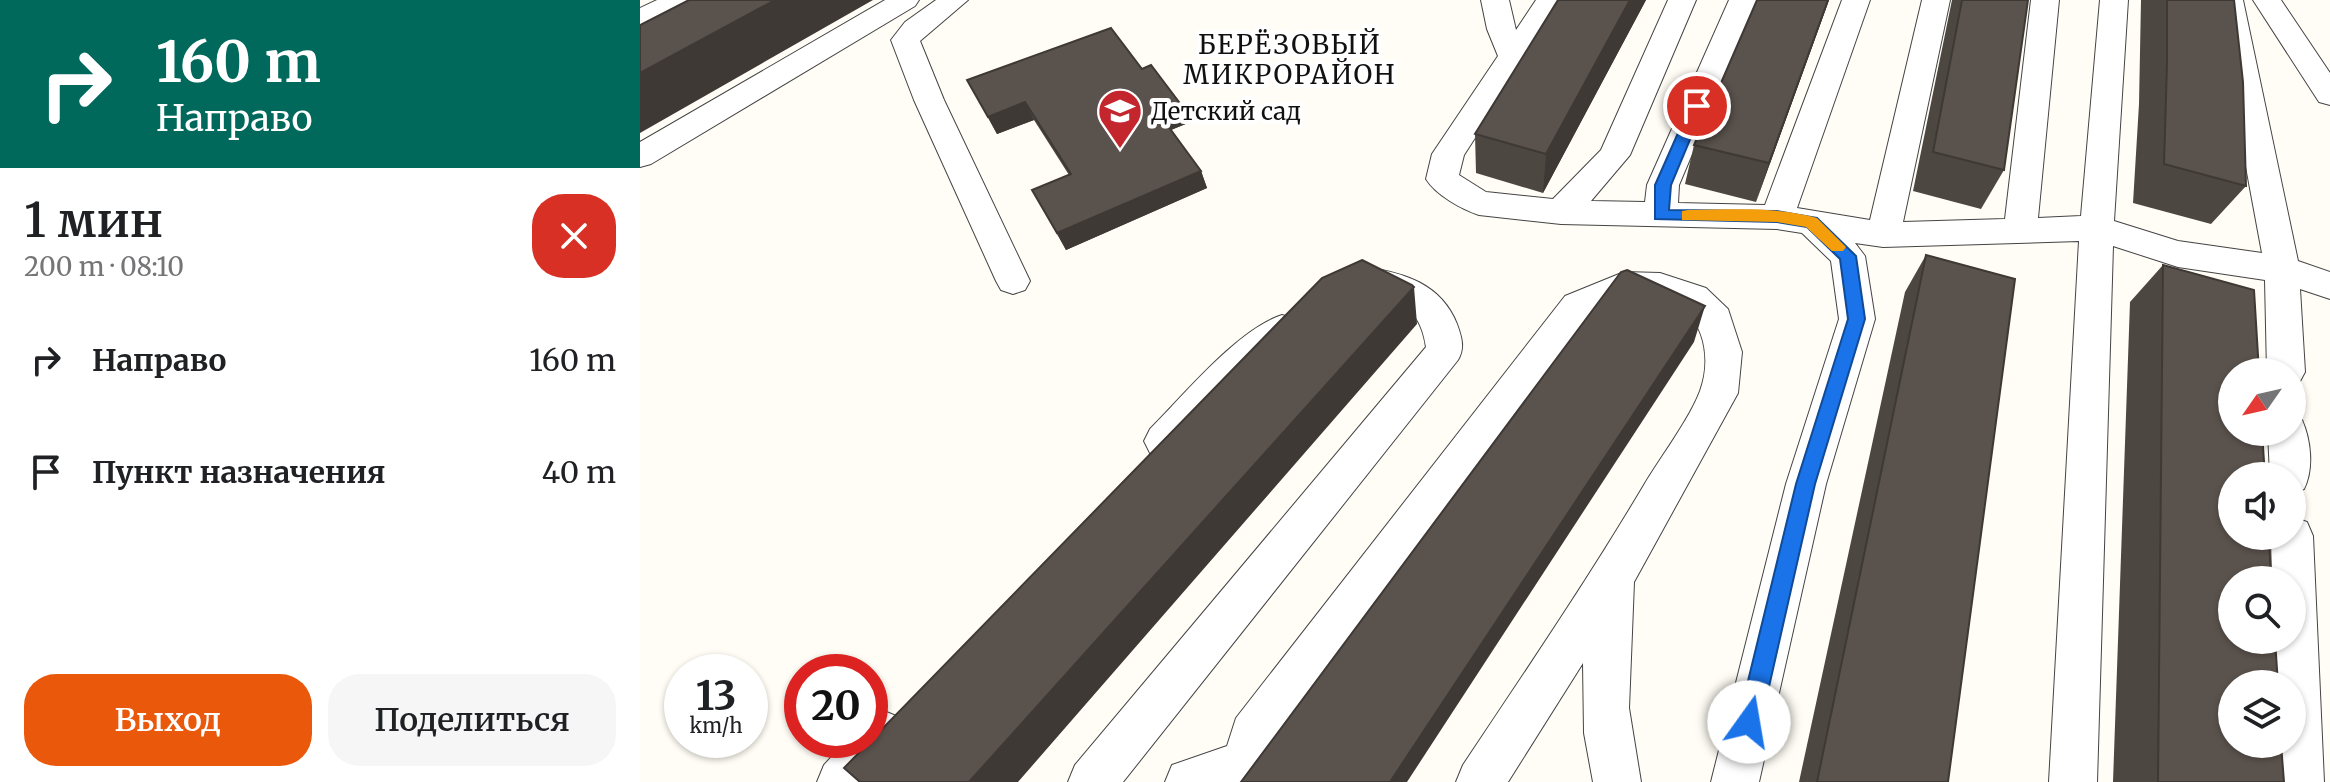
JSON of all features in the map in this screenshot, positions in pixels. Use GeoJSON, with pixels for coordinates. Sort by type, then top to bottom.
{"type":"FeatureCollection","features":[{"type":"Feature","properties":{"kind":"street"},"geometry":{"type":"LineString","coordinates":[[640,19],[678,0]]}},
{"type":"Feature","properties":{"kind":"street"},"geometry":{"type":"LineString","coordinates":[[640,156],[905,0]]}},
{"type":"Feature","properties":{"kind":"street"},"geometry":{"type":"LineString","coordinates":[[954,0],[915,28],[905,40],[929,100],[1013,281]]}},
{"type":"Feature","properties":{"kind":"street"},"geometry":{"type":"LineString","coordinates":[[1495,0],[1501,29],[1513,56]]}},
{"type":"Feature","properties":{"kind":"street"},"geometry":{"type":"LineString","coordinates":[[1550,0],[1448,154],[1442,179],[1479,203],[1561,212],[1794,220],[1883,235],[2097,228],[2178,254],[2282,269],[2330,286]]}},
{"type":"Feature","properties":{"kind":"street"},"geometry":{"type":"LineString","coordinates":[[1561,212],[1614,155],[1682,0]]}},
{"type":"Feature","properties":{"kind":"street"},"geometry":{"type":"LineString","coordinates":[[1661,215],[1663,185],[1743,0]]}},
{"type":"Feature","properties":{"kind":"street"},"geometry":{"type":"LineString","coordinates":[[1794,220],[1856,0]]}},
{"type":"Feature","properties":{"kind":"street"},"geometry":{"type":"LineString","coordinates":[[1883,235],[1936,0]]}},
{"type":"Feature","properties":{"kind":"street"},"geometry":{"type":"LineString","coordinates":[[2020,230],[2045,0]]}},
{"type":"Feature","properties":{"kind":"street"},"geometry":{"type":"LineString","coordinates":[[2073,782],[2097,228],[2114,0]]}},
{"type":"Feature","properties":{"kind":"street"},"geometry":{"type":"LineString","coordinates":[[2229,0],[2282,269],[2285,358]]}},
{"type":"Feature","properties":{"kind":"street"},"geometry":{"type":"LineString","coordinates":[[2267,0],[2330,95]]}},
{"type":"Feature","properties":{"kind":"street"},"geometry":{"type":"LineString","coordinates":[[1735,782],[1806,484],[1857,319],[1848,256],[1794,220]]}},
{"type":"Feature","properties":{"kind":"street"},"geometry":{"type":"LineString","coordinates":[[1092,782],[1445,350],[1443,326],[1423,300],[1389,283],[1363,280],[1321,300],[1238,364],[1140,467]]}},
{"type":"Feature","properties":{"kind":"street"},"geometry":{"type":"LineString","coordinates":[[1189,782],[1246,773],[1253,735],[1578,306],[1624,285],[1660,286],[1693,298],[1715,319],[1724,352],[1719,393],[1613,577],[1480,782]]}},
{"type":"Feature","properties":{"kind":"street"},"geometry":{"type":"LineString","coordinates":[[2292,550],[2300,782]]}},
{"type":"Feature","properties":{"kind":"street"},"geometry":{"type":"LineString","coordinates":[[1613,577],[1607,684],[1609,754],[1617,782]]}},
{"type":"Feature","properties":{"kind":"street"},"geometry":{"type":"LineString","coordinates":[[841,782],[910,707]]}},
{"type":"Feature","properties":{"kind":"building"},"geometry":{"type":"Polygon","coordinates":[[[689,0],[775,0],[640,73],[640,25],[689,0]]]}},
{"type":"Feature","properties":{"kind":"building"},"geometry":{"type":"Polygon","coordinates":[[[1558,0],[1630,0],[1546,154],[1475,134],[1558,0]]]}},
{"type":"Feature","properties":{"kind":"building"},"geometry":{"type":"Polygon","coordinates":[[[1757,0],[1828,0],[1769,163],[1694,145],[1757,0]]]}},
{"type":"Feature","properties":{"kind":"building"},"geometry":{"type":"Polygon","coordinates":[[[1962,0],[2028,0],[2004,170],[1933,152],[1962,0]]]}},
{"type":"Feature","properties":{"kind":"building"},"geometry":{"type":"Polygon","coordinates":[[[2167,0],[2234,0],[2243,82],[2246,186],[2164,164],[2167,0]]]}},
{"type":"Feature","properties":{"kind":"building"},"geometry":{"type":"Polygon","coordinates":[[[1111,28],[1142,69],[1151,65],[1182,106],[1160,115],[1201,171],[1057,233],[1032,190],[1071,174],[1025,102],[988,117],[967,80],[1111,28]]]}},
{"type":"Feature","properties":{"kind":"building"},"geometry":{"type":"Polygon","coordinates":[[[1926,255],[2015,279],[1948,782],[1817,782],[1926,255]]]}},
{"type":"Feature","properties":{"kind":"building"},"geometry":{"type":"Polygon","coordinates":[[[1362,260],[1414,287],[969,782],[860,782],[844,768],[854,758],[888,758],[888,723],[1322,278],[1362,260]]]}},
{"type":"Feature","properties":{"kind":"building"},"geometry":{"type":"Polygon","coordinates":[[[2163,265],[2254,290],[2258,358],[2218,358],[2218,446],[2263,446],[2264,462],[2218,462],[2218,550],[2270,550],[2270,566],[2218,566],[2218,654],[2276,654],[2277,670],[2218,670],[2218,758],[2282,758],[2284,782],[2158,782],[2163,265]]]}},
{"type":"Feature","properties":{"kind":"building"},"geometry":{"type":"Polygon","coordinates":[[[1627,270],[1705,306],[1390,782],[1241,782],[1621,272],[1627,270]]]}},
{"type":"Feature","properties":{"kind":"slow traffic"},"geometry":{"type":"LineString","coordinates":[[1688,216],[1777,217],[1811,222],[1838,247]]}},
{"type":"Feature","properties":{"kind":"place","name":"Детский сад"},"geometry":{"type":"Point","coordinates":[1120,150]}},
{"type":"Feature","properties":{"kind":"district","name":"БЕРЁЗОВЫЙ МИКРОРАЙОН"},"geometry":{"type":"Point","coordinates":[1290,59]}},
{"type":"Feature","properties":{"kind":"route"},"geometry":{"type":"LineString","coordinates":[[1697,106],[1663,185],[1661,215],[1777,217],[1811,222],[1848,256],[1857,319],[1806,484],[1749,722]]}}]}
